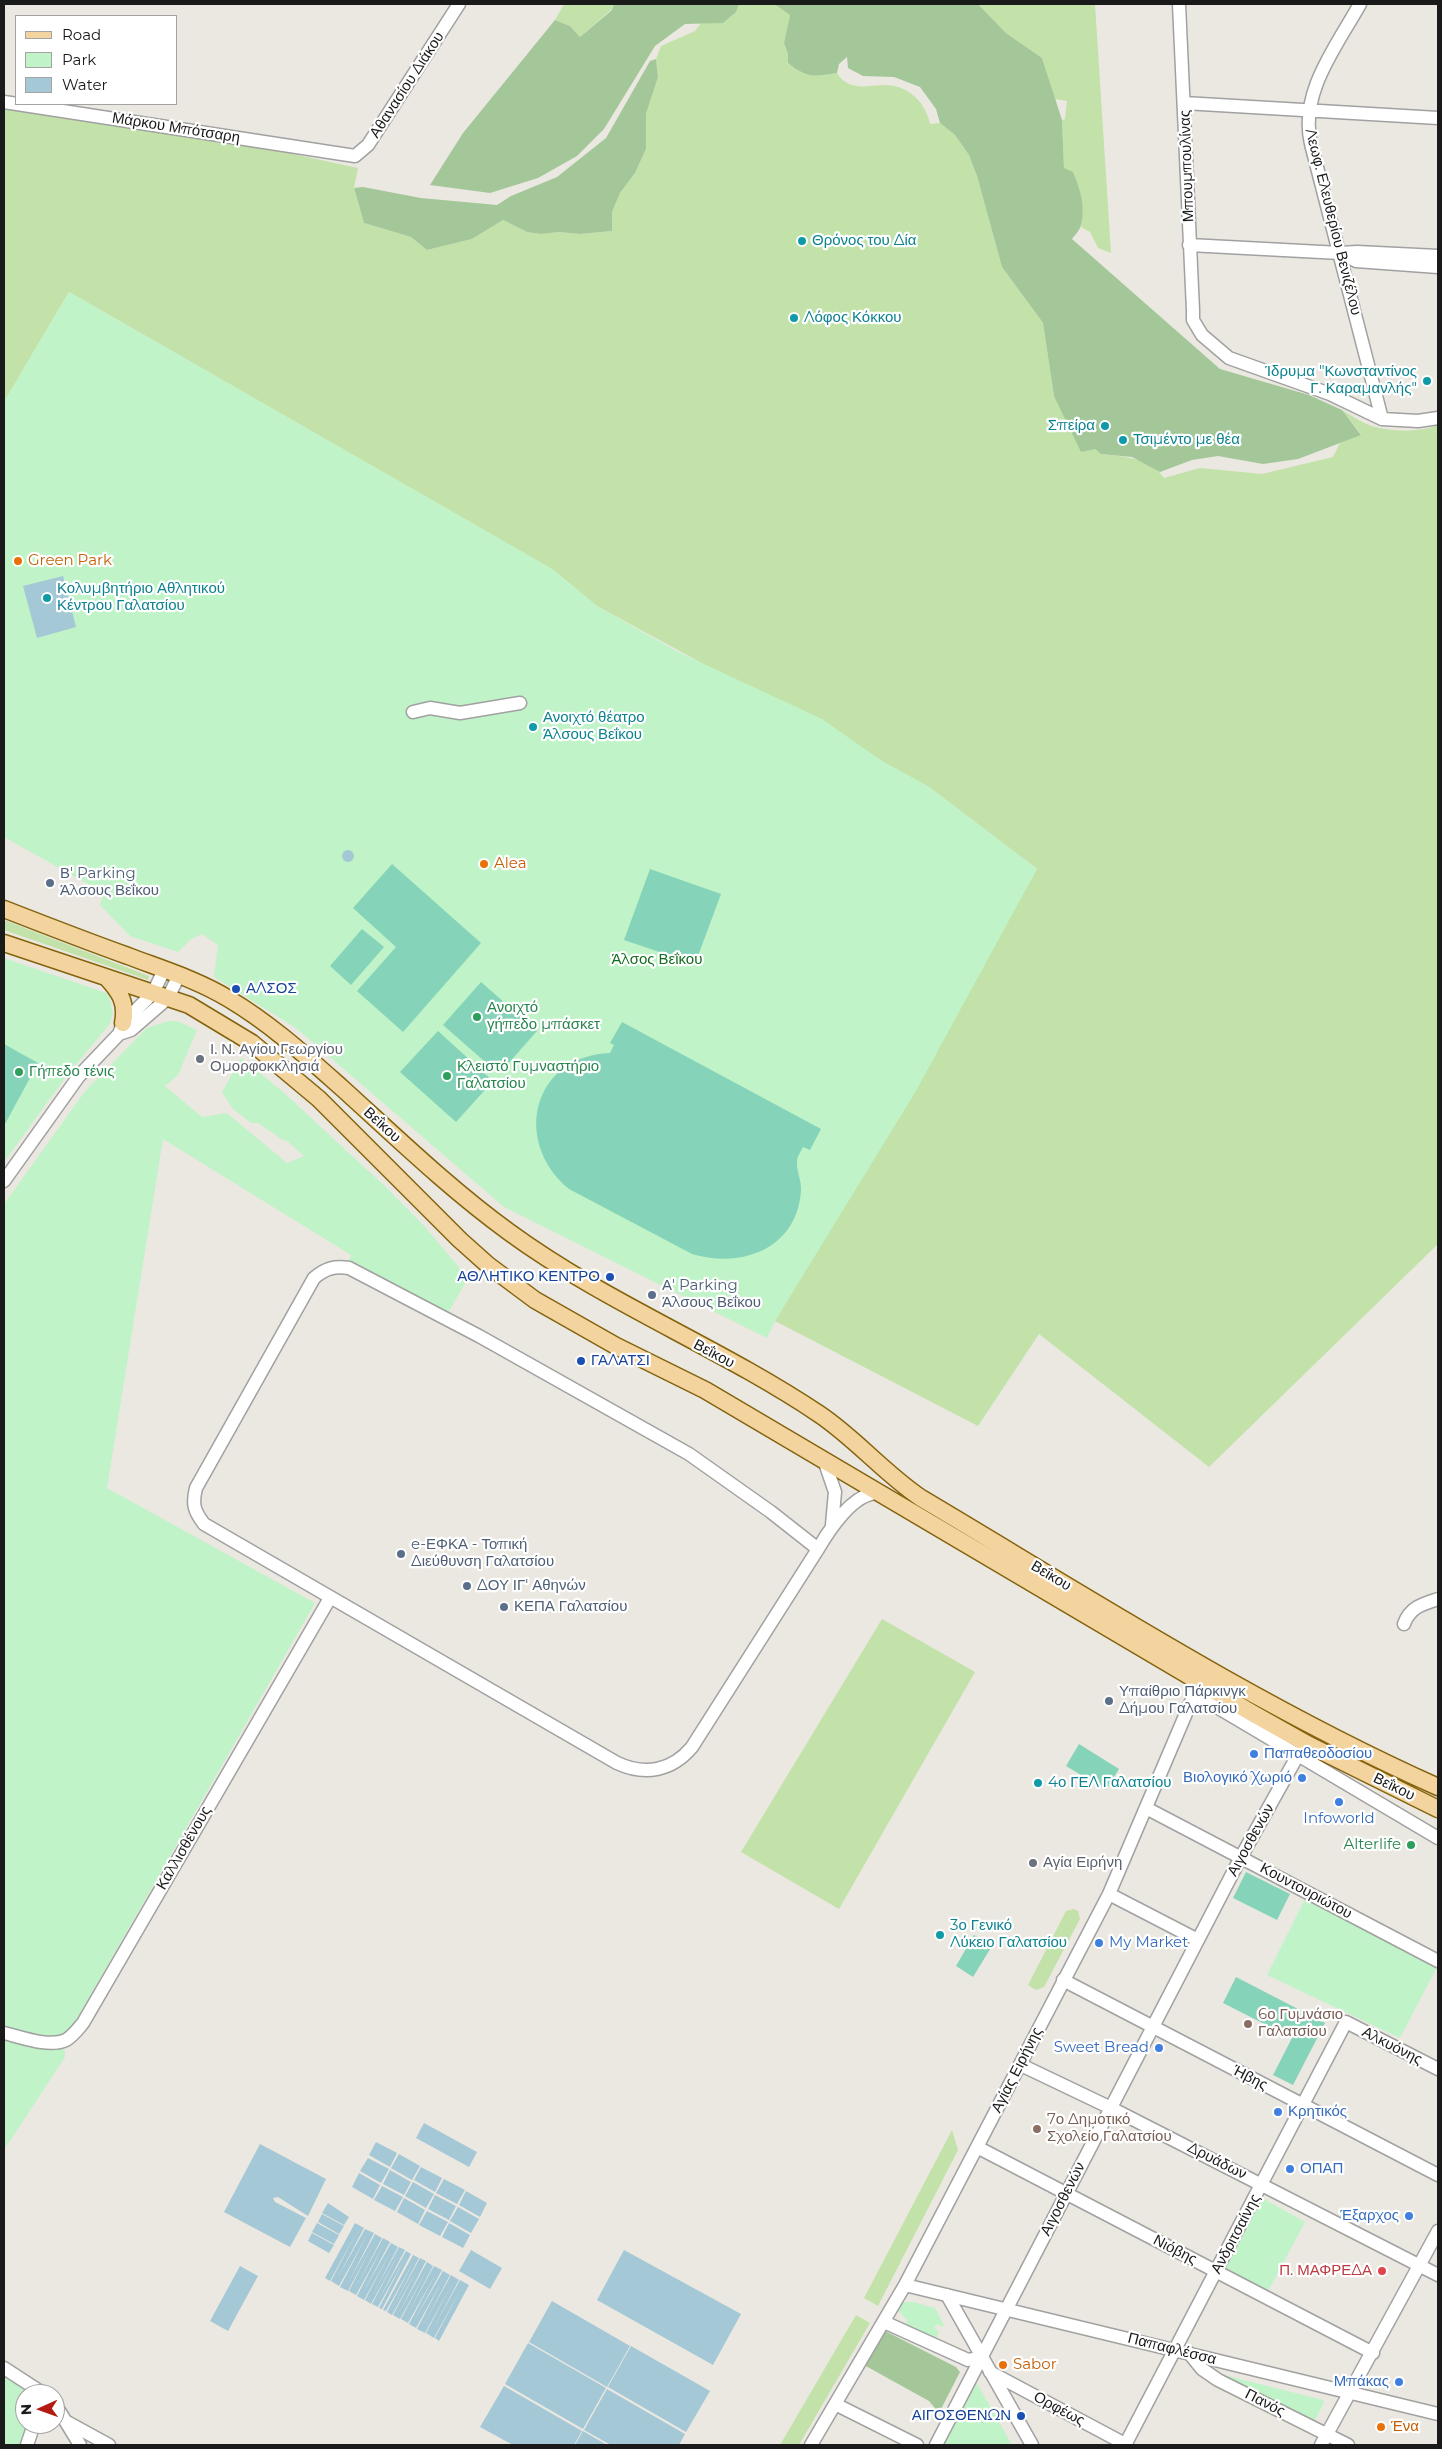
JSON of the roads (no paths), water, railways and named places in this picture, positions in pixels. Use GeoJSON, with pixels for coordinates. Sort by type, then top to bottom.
{"type":"FeatureCollection","features":[{"type":"Feature","properties":{"kind":"main road","name":"Βεΐκου"},"geometry":{"type":"LineString","coordinates":[[4,909],[172,972],[227,998],[269,1025],[450,1185],[508,1232],[640,1314],[744,1370],[820,1415],[910,1490],[1191,1660],[1311,1727],[1373,1759],[1438,1787]]}},
{"type":"Feature","properties":{"kind":"main road","name":"Βεΐκου"},"geometry":{"type":"LineString","coordinates":[[4,943],[189,1005],[252,1043],[319,1099],[460,1240],[488,1265],[535,1300],[608,1341],[705,1390],[878,1493],[930,1521],[1197,1688],[1304,1750],[1438,1809]]}},
{"type":"Feature","properties":{"kind":"main road"},"geometry":{"type":"LineString","coordinates":[[107,978],[117,989],[124,1001],[121,1028]]}},
{"type":"Feature","properties":{"kind":"street","name":"Αθανασίου Διάκου"},"geometry":{"type":"LineString","coordinates":[[347,156],[359,154],[368,145],[459,4]]}},
{"type":"Feature","properties":{"kind":"street","name":"Μπουμπουλίνας"},"geometry":{"type":"LineString","coordinates":[[1179,4],[1193,320],[1197,328],[1229,358],[1330,394],[1382,419]]}},
{"type":"Feature","properties":{"kind":"street","name":"Λεωφ. Ελευθερίου Βενιζέλου"},"geometry":{"type":"LineString","coordinates":[[1360,4],[1316,85],[1309,111],[1311,144],[1382,419]]}},
{"type":"Feature","properties":{"kind":"street"},"geometry":{"type":"LineString","coordinates":[[1184,103],[1438,118]]}},
{"type":"Feature","properties":{"kind":"street","name":"Μάρκου Μπότσαρη"},"geometry":{"type":"LineString","coordinates":[[23,105],[347,156]]}},
{"type":"Feature","properties":{"kind":"street"},"geometry":{"type":"LineString","coordinates":[[1189,245],[1438,256]]}},
{"type":"Feature","properties":{"kind":"street"},"geometry":{"type":"LineString","coordinates":[[1340,253],[1356,262],[1438,267]]}},
{"type":"Feature","properties":{"kind":"street"},"geometry":{"type":"LineString","coordinates":[[1382,419],[1418,421],[1438,418]]}},
{"type":"Feature","properties":{"kind":"street"},"geometry":{"type":"LineString","coordinates":[[413,712],[430,708],[460,713],[520,703]]}},
{"type":"Feature","properties":{"kind":"street"},"geometry":{"type":"LineString","coordinates":[[4,1181],[79,1076],[121,1028],[160,995],[172,972]]}},
{"type":"Feature","properties":{"kind":"street"},"geometry":{"type":"LineString","coordinates":[[818,1549],[771,1512],[689,1454],[479,1336],[349,1268],[336,1266],[323,1270],[314,1278],[196,1488],[193,1501],[195,1512],[204,1524],[330,1598],[617,1763],[630,1768],[655,1770],[678,1761],[692,1747],[818,1549],[832,1525],[864,1496],[878,1493]]}},
{"type":"Feature","properties":{"kind":"street"},"geometry":{"type":"LineString","coordinates":[[824,1460],[835,1492],[832,1525]]}},
{"type":"Feature","properties":{"kind":"street","name":"Καλλισθένους"},"geometry":{"type":"LineString","coordinates":[[4,2033],[46,2042],[64,2041],[82,2023],[330,1598]]}},
{"type":"Feature","properties":{"kind":"street"},"geometry":{"type":"LineString","coordinates":[[1404,1624],[1412,1610],[1418,1605],[1438,1599]]}},
{"type":"Feature","properties":{"kind":"street","name":"Αγίας Ειρήνης"},"geometry":{"type":"LineString","coordinates":[[811,2445],[905,2285],[1109,1894],[1197,1688]]}},
{"type":"Feature","properties":{"kind":"street"},"geometry":{"type":"LineString","coordinates":[[1304,1750],[1438,1838]]}},
{"type":"Feature","properties":{"kind":"street","name":"Αιγοσθενών"},"geometry":{"type":"LineString","coordinates":[[936,2445],[1241,1857],[1304,1750]]}},
{"type":"Feature","properties":{"kind":"street","name":"Κουντουριώτου"},"geometry":{"type":"LineString","coordinates":[[1146,1808],[1438,1961]]}},
{"type":"Feature","properties":{"kind":"street"},"geometry":{"type":"LineString","coordinates":[[1109,1894],[1198,1940]]}},
{"type":"Feature","properties":{"kind":"street","name":"Ήβης"},"geometry":{"type":"LineString","coordinates":[[1063,1980],[1438,2175]]}},
{"type":"Feature","properties":{"kind":"street","name":"Αλκυόνης"},"geometry":{"type":"LineString","coordinates":[[1346,2022],[1438,2069]]}},
{"type":"Feature","properties":{"kind":"street","name":"Ανδριτσαίνης"},"geometry":{"type":"LineString","coordinates":[[1126,2445],[1346,2022]]}},
{"type":"Feature","properties":{"kind":"street","name":"Δρυάδων"},"geometry":{"type":"LineString","coordinates":[[1021,2065],[1262,2184],[1438,2275]]}},
{"type":"Feature","properties":{"kind":"street","name":"Νιόβης"},"geometry":{"type":"LineString","coordinates":[[977,2147],[1373,2353]]}},
{"type":"Feature","properties":{"kind":"street"},"geometry":{"type":"LineString","coordinates":[[1324,2440],[1438,2232]]}},
{"type":"Feature","properties":{"kind":"street","name":"Παπαφλέσσα"},"geometry":{"type":"LineString","coordinates":[[905,2285],[1438,2414]]}},
{"type":"Feature","properties":{"kind":"street"},"geometry":{"type":"LineString","coordinates":[[946,2295],[1032,2445]]}},
{"type":"Feature","properties":{"kind":"street"},"geometry":{"type":"LineString","coordinates":[[884,2322],[968,2360],[982,2357]]}},
{"type":"Feature","properties":{"kind":"street","name":"Πανός"},"geometry":{"type":"LineString","coordinates":[[1188,2353],[1202,2369],[1218,2380],[1324,2440],[1348,2445]]}},
{"type":"Feature","properties":{"kind":"street"},"geometry":{"type":"LineString","coordinates":[[4,2368],[29,2384]]}},
{"type":"Feature","properties":{"kind":"street","name":"Ορφέως"},"geometry":{"type":"LineString","coordinates":[[990,2372],[1126,2445]]}},
{"type":"Feature","properties":{"kind":"street"},"geometry":{"type":"LineString","coordinates":[[835,2404],[917,2445]]}},
{"type":"Feature","properties":{"kind":"street"},"geometry":{"type":"LineString","coordinates":[[65,2419],[80,2445]]}},
{"type":"Feature","properties":{"kind":"street"},"geometry":{"type":"LineString","coordinates":[[67,2422],[109,2445]]}},
{"type":"Feature","properties":{"kind":"water"},"geometry":{"type":"Polygon","coordinates":[[[63,576],[76,627],[37,638],[23,586],[63,576]]]}},
{"type":"Feature","properties":{"kind":"water"},"geometry":{"type":"Polygon","coordinates":[[[346,850],[350,850],[354,856],[350,862],[346,862],[342,858],[342,854],[346,850]]]}},
{"type":"Feature","properties":{"kind":"water"},"geometry":{"type":"Polygon","coordinates":[[[424,2123],[477,2152],[469,2167],[416,2138],[424,2123]]]}},
{"type":"Feature","properties":{"kind":"water"},"geometry":{"type":"Polygon","coordinates":[[[376,2142],[397,2153],[390,2167],[369,2155],[376,2142]]]}},
{"type":"Feature","properties":{"kind":"water"},"geometry":{"type":"Polygon","coordinates":[[[260,2144],[326,2179],[308,2216],[278,2197],[273,2198],[275,2202],[306,2218],[290,2247],[224,2212],[260,2144]]]}},
{"type":"Feature","properties":{"kind":"water"},"geometry":{"type":"Polygon","coordinates":[[[399,2154],[420,2166],[412,2180],[391,2168],[399,2154]]]}},
{"type":"Feature","properties":{"kind":"water"},"geometry":{"type":"Polygon","coordinates":[[[368,2158],[389,2169],[381,2183],[360,2171],[368,2158]]]}},
{"type":"Feature","properties":{"kind":"water"},"geometry":{"type":"Polygon","coordinates":[[[421,2167],[442,2178],[435,2192],[414,2180],[421,2167]]]}},
{"type":"Feature","properties":{"kind":"water"},"geometry":{"type":"Polygon","coordinates":[[[390,2170],[411,2182],[404,2195],[383,2184],[390,2170]]]}},
{"type":"Feature","properties":{"kind":"water"},"geometry":{"type":"Polygon","coordinates":[[[359,2173],[380,2185],[373,2199],[352,2187],[359,2173]]]}},
{"type":"Feature","properties":{"kind":"water"},"geometry":{"type":"Polygon","coordinates":[[[444,2179],[465,2190],[457,2204],[436,2193],[444,2179]]]}},
{"type":"Feature","properties":{"kind":"water"},"geometry":{"type":"Polygon","coordinates":[[[413,2182],[434,2194],[426,2208],[405,2196],[413,2182]]]}},
{"type":"Feature","properties":{"kind":"water"},"geometry":{"type":"Polygon","coordinates":[[[382,2186],[403,2197],[395,2211],[374,2200],[382,2186]]]}},
{"type":"Feature","properties":{"kind":"water"},"geometry":{"type":"Polygon","coordinates":[[[466,2191],[487,2203],[480,2217],[459,2205],[466,2191]]]}},
{"type":"Feature","properties":{"kind":"water"},"geometry":{"type":"Polygon","coordinates":[[[435,2195],[456,2206],[449,2220],[428,2209],[435,2195]]]}},
{"type":"Feature","properties":{"kind":"water"},"geometry":{"type":"Polygon","coordinates":[[[404,2198],[425,2210],[418,2224],[397,2212],[404,2198]]]}},
{"type":"Feature","properties":{"kind":"water"},"geometry":{"type":"Polygon","coordinates":[[[328,2203],[349,2217],[344,2225],[322,2213],[328,2203]]]}},
{"type":"Feature","properties":{"kind":"water"},"geometry":{"type":"Polygon","coordinates":[[[458,2207],[479,2219],[471,2233],[450,2221],[458,2207]]]}},
{"type":"Feature","properties":{"kind":"water"},"geometry":{"type":"Polygon","coordinates":[[[427,2211],[448,2222],[440,2236],[419,2225],[427,2211]]]}},
{"type":"Feature","properties":{"kind":"water"},"geometry":{"type":"Polygon","coordinates":[[[322,2214],[344,2226],[339,2234],[318,2222],[322,2214]]]}},
{"type":"Feature","properties":{"kind":"water"},"geometry":{"type":"Polygon","coordinates":[[[317,2223],[339,2235],[334,2244],[312,2232],[317,2223]]]}},
{"type":"Feature","properties":{"kind":"water"},"geometry":{"type":"Polygon","coordinates":[[[355,2223],[364,2228],[337,2279],[365,2229],[374,2233],[347,2285],[375,2234],[382,2238],[355,2289],[383,2238],[390,2242],[363,2293],[391,2243],[398,2247],[371,2298],[399,2247],[405,2250],[378,2301],[406,2251],[411,2254],[382,2309],[379,2308],[406,2256],[378,2307],[372,2304],[399,2253],[371,2304],[365,2300],[392,2249],[364,2300],[357,2296],[384,2244],[356,2295],[349,2291],[375,2240],[348,2291],[340,2287],[367,2235],[339,2286],[331,2281],[358,2230],[330,2281],[325,2278],[355,2223]]]}},
{"type":"Feature","properties":{"kind":"water"},"geometry":{"type":"Polygon","coordinates":[[[449,2223],[470,2235],[463,2248],[442,2237],[449,2223]]]}},
{"type":"Feature","properties":{"kind":"water"},"geometry":{"type":"Polygon","coordinates":[[[312,2233],[334,2245],[329,2253],[308,2241],[312,2233]]]}},
{"type":"Feature","properties":{"kind":"water"},"geometry":{"type":"Polygon","coordinates":[[[471,2250],[502,2268],[490,2289],[459,2271],[471,2250]]]}},
{"type":"Feature","properties":{"kind":"water"},"geometry":{"type":"Polygon","coordinates":[[[624,2250],[741,2314],[713,2365],[597,2300],[624,2250]]]}},
{"type":"Feature","properties":{"kind":"water"},"geometry":{"type":"Polygon","coordinates":[[[413,2255],[419,2258],[392,2309],[420,2258],[426,2261],[399,2313],[427,2262],[433,2266],[406,2317],[434,2266],[442,2270],[414,2321],[443,2271],[450,2275],[423,2326],[451,2275],[459,2280],[432,2331],[460,2280],[469,2285],[439,2341],[435,2338],[462,2287],[434,2338],[426,2333],[453,2282],[425,2333],[417,2329],[444,2277],[416,2328],[409,2324],[436,2273],[408,2323],[401,2319],[428,2268],[400,2319],[393,2315],[420,2264],[392,2315],[387,2312],[414,2261],[386,2311],[383,2310],[413,2255]]]}},
{"type":"Feature","properties":{"kind":"water"},"geometry":{"type":"Polygon","coordinates":[[[240,2266],[258,2276],[228,2331],[210,2321],[240,2266]]]}},
{"type":"Feature","properties":{"kind":"water"},"geometry":{"type":"Polygon","coordinates":[[[552,2301],[630,2346],[607,2387],[529,2342],[552,2301]]]}},
{"type":"Feature","properties":{"kind":"water"},"geometry":{"type":"Polygon","coordinates":[[[528,2343],[606,2388],[583,2429],[505,2384],[528,2343]]]}},
{"type":"Feature","properties":{"kind":"water"},"geometry":{"type":"Polygon","coordinates":[[[631,2346],[710,2391],[686,2432],[608,2387],[631,2346]]]}},
{"type":"Feature","properties":{"kind":"water"},"geometry":{"type":"Polygon","coordinates":[[[504,2386],[582,2431],[574,2445],[513,2445],[480,2427],[504,2386]]]}},
{"type":"Feature","properties":{"kind":"water"},"geometry":{"type":"Polygon","coordinates":[[[607,2389],[685,2434],[679,2445],[611,2445],[584,2430],[607,2389]]]}},
{"type":"Feature","properties":{"kind":"water"},"geometry":{"type":"Polygon","coordinates":[[[583,2431],[607,2445],[575,2445],[583,2431]]]}},
{"type":"Feature","properties":{"kind":"place","name":"Θρόνος του Δία"},"geometry":{"type":"Point","coordinates":[802,241]}},
{"type":"Feature","properties":{"kind":"place","name":"Λόφος Κόκκου"},"geometry":{"type":"Point","coordinates":[794,318]}},
{"type":"Feature","properties":{"kind":"place","name":"Ίδρυμα \"Κωνσταντίνος Γ. Καραμανλής\""},"geometry":{"type":"Point","coordinates":[1427,381]}},
{"type":"Feature","properties":{"kind":"place","name":"Σπείρα"},"geometry":{"type":"Point","coordinates":[1105,426]}},
{"type":"Feature","properties":{"kind":"place","name":"Τσιμέντο με θέα"},"geometry":{"type":"Point","coordinates":[1123,440]}},
{"type":"Feature","properties":{"kind":"place","name":"Green Park"},"geometry":{"type":"Point","coordinates":[18,561]}},
{"type":"Feature","properties":{"kind":"place","name":"Κολυμβητήριο Αθλητικού Κέντρου Γαλατσίου"},"geometry":{"type":"Point","coordinates":[47,598]}},
{"type":"Feature","properties":{"kind":"place","name":"Ανοιχτό θέατρο Άλσους Βεΐκου"},"geometry":{"type":"Point","coordinates":[533,727]}},
{"type":"Feature","properties":{"kind":"place","name":"Alea"},"geometry":{"type":"Point","coordinates":[484,864]}},
{"type":"Feature","properties":{"kind":"place","name":"Β' Parking Άλσους Βεΐκου"},"geometry":{"type":"Point","coordinates":[50,883]}},
{"type":"Feature","properties":{"kind":"place","name":"ΑΛΣΟΣ"},"geometry":{"type":"Point","coordinates":[236,989]}},
{"type":"Feature","properties":{"kind":"place","name":"Ανοιχτό γήπεδο μπάσκετ"},"geometry":{"type":"Point","coordinates":[477,1017]}},
{"type":"Feature","properties":{"kind":"place","name":"Ι. Ν. Αγίου Γεωργίου Ομορφοκκλησιά"},"geometry":{"type":"Point","coordinates":[200,1059]}},
{"type":"Feature","properties":{"kind":"place","name":"Γήπεδο τένις"},"geometry":{"type":"Point","coordinates":[19,1072]}},
{"type":"Feature","properties":{"kind":"place","name":"Κλειστό Γυμναστήριο Γαλατσίου"},"geometry":{"type":"Point","coordinates":[447,1076]}},
{"type":"Feature","properties":{"kind":"place","name":"ΑΘΛΗΤΙΚΟ ΚΕΝΤΡΟ"},"geometry":{"type":"Point","coordinates":[610,1277]}},
{"type":"Feature","properties":{"kind":"place","name":"Α' Parking Άλσους Βεΐκου"},"geometry":{"type":"Point","coordinates":[652,1295]}},
{"type":"Feature","properties":{"kind":"place","name":"ΓΑΛΑΤΣΙ"},"geometry":{"type":"Point","coordinates":[581,1361]}},
{"type":"Feature","properties":{"kind":"place","name":"e-ΕΦΚΑ - Τοπική Διεύθυνση Γαλατσίου"},"geometry":{"type":"Point","coordinates":[401,1554]}},
{"type":"Feature","properties":{"kind":"place","name":"ΔΟΥ ΙΓ' Αθηνών"},"geometry":{"type":"Point","coordinates":[467,1586]}},
{"type":"Feature","properties":{"kind":"place","name":"ΚΕΠΑ Γαλατσίου"},"geometry":{"type":"Point","coordinates":[504,1607]}},
{"type":"Feature","properties":{"kind":"place","name":"Υπαίθριο Πάρκινγκ Δήμου Γαλατσίου"},"geometry":{"type":"Point","coordinates":[1109,1701]}},
{"type":"Feature","properties":{"kind":"place","name":"Παπαθεοδοσίου"},"geometry":{"type":"Point","coordinates":[1254,1754]}},
{"type":"Feature","properties":{"kind":"place","name":"Βιολογικό Χωριό"},"geometry":{"type":"Point","coordinates":[1302,1778]}},
{"type":"Feature","properties":{"kind":"place","name":"4ο ΓΕΛ Γαλατσίου"},"geometry":{"type":"Point","coordinates":[1038,1783]}},
{"type":"Feature","properties":{"kind":"place","name":"Infoworld"},"geometry":{"type":"Point","coordinates":[1339,1802]}},
{"type":"Feature","properties":{"kind":"place","name":"Alterlife"},"geometry":{"type":"Point","coordinates":[1411,1845]}},
{"type":"Feature","properties":{"kind":"place","name":"Αγία Ειρήνη"},"geometry":{"type":"Point","coordinates":[1033,1863]}},
{"type":"Feature","properties":{"kind":"place","name":"3ο Γενικό Λύκειο Γαλατσίου"},"geometry":{"type":"Point","coordinates":[940,1935]}},
{"type":"Feature","properties":{"kind":"place","name":"My Market"},"geometry":{"type":"Point","coordinates":[1099,1943]}},
{"type":"Feature","properties":{"kind":"place","name":"6ο Γυμνάσιο Γαλατσίου"},"geometry":{"type":"Point","coordinates":[1248,2024]}},
{"type":"Feature","properties":{"kind":"place","name":"Sweet Bread"},"geometry":{"type":"Point","coordinates":[1159,2048]}},
{"type":"Feature","properties":{"kind":"place","name":"Κρητικός"},"geometry":{"type":"Point","coordinates":[1278,2112]}},
{"type":"Feature","properties":{"kind":"place","name":"7ο Δημοτικό Σχολείο Γαλατσίου"},"geometry":{"type":"Point","coordinates":[1037,2129]}},
{"type":"Feature","properties":{"kind":"place","name":"ΟΠΑΠ"},"geometry":{"type":"Point","coordinates":[1290,2169]}},
{"type":"Feature","properties":{"kind":"place","name":"Έξαρχος"},"geometry":{"type":"Point","coordinates":[1409,2216]}},
{"type":"Feature","properties":{"kind":"place","name":"Π. ΜΑΦΡΕΔΑ"},"geometry":{"type":"Point","coordinates":[1382,2271]}},
{"type":"Feature","properties":{"kind":"place","name":"Sabor"},"geometry":{"type":"Point","coordinates":[1003,2365]}},
{"type":"Feature","properties":{"kind":"place","name":"Μπάκας"},"geometry":{"type":"Point","coordinates":[1399,2382]}},
{"type":"Feature","properties":{"kind":"place","name":"ΑΙΓΟΣΘΕΝΩΝ"},"geometry":{"type":"Point","coordinates":[1021,2416]}},
{"type":"Feature","properties":{"kind":"place","name":"Ένα"},"geometry":{"type":"Point","coordinates":[1381,2427]}},
{"type":"Feature","properties":{"kind":"park label","name":"Άλσος Βεΐκου"},"geometry":{"type":"Point","coordinates":[657,960]}}]}
